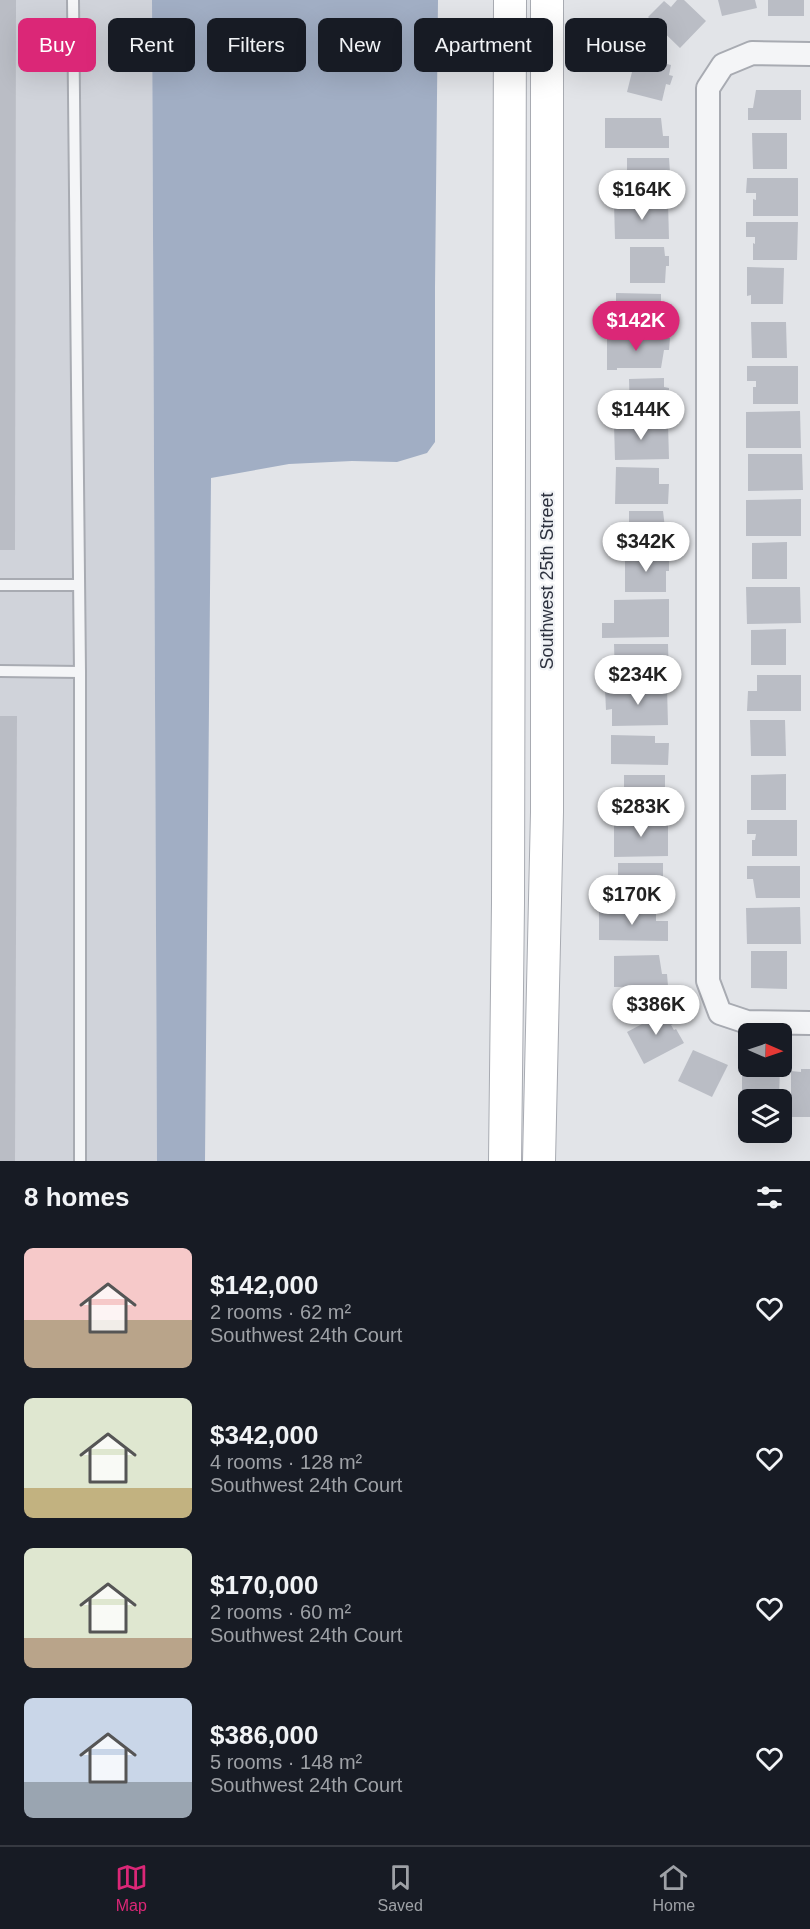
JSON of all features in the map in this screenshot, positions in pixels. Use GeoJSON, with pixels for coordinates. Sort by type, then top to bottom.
{"type":"FeatureCollection","features":[{"type":"Feature","properties":{"kind":"street"},"geometry":{"type":"LineString","coordinates":[[504,1161],[508,903],[510,0]]}},
{"type":"Feature","properties":{"kind":"street","name":"Southwest 25th Street"},"geometry":{"type":"LineString","coordinates":[[539,1161],[547,812],[547,0]]}},
{"type":"Feature","properties":{"kind":"street"},"geometry":{"type":"LineString","coordinates":[[810,54],[753,53],[723,65],[708,88],[708,981],[720,1013],[747,1022],[810,1023]]}},
{"type":"Feature","properties":{"kind":"lane"},"geometry":{"type":"LineString","coordinates":[[73,0],[80,672],[80,1161]]}},
{"type":"Feature","properties":{"kind":"lane"},"geometry":{"type":"LineString","coordinates":[[0,585],[79,585]]}},
{"type":"Feature","properties":{"kind":"lane"},"geometry":{"type":"LineString","coordinates":[[0,671],[80,672]]}},
{"type":"Feature","properties":{"kind":"shaded area"},"geometry":{"type":"Polygon","coordinates":[[[0,0],[152,0],[152,18],[108,18],[108,72],[152,72],[157,1161],[0,1161],[0,0]]]}},
{"type":"Feature","properties":{"kind":"water"},"geometry":{"type":"Polygon","coordinates":[[[152,0],[438,0],[438,18],[414,18],[414,72],[437,72],[435,442],[427,453],[397,462],[352,461],[289,464],[211,478],[205,1161],[157,1161],[152,72],[195,72],[195,18],[152,18],[152,0]]]}},
{"type":"Feature","properties":{"kind":"building"},"geometry":{"type":"Polygon","coordinates":[[[0,0],[16,0],[15,550],[0,550],[0,0]]]}},
{"type":"Feature","properties":{"kind":"building"},"geometry":{"type":"Polygon","coordinates":[[[677,0],[684,0],[706,21],[680,48],[667,35],[667,18],[648,17],[664,1],[671,7],[677,0]]]}},
{"type":"Feature","properties":{"kind":"building"},"geometry":{"type":"Polygon","coordinates":[[[718,0],[755,0],[757,8],[722,16],[718,0]]]}},
{"type":"Feature","properties":{"kind":"building"},"geometry":{"type":"Polygon","coordinates":[[[768,0],[804,0],[804,16],[768,16],[768,0]]]}},
{"type":"Feature","properties":{"kind":"building"},"geometry":{"type":"Polygon","coordinates":[[[667,64],[671,65],[669,75],[673,76],[670,85],[666,84],[662,101],[627,92],[632,72],[667,72],[667,64]]]}},
{"type":"Feature","properties":{"kind":"building"},"geometry":{"type":"Polygon","coordinates":[[[756,90],[801,90],[801,120],[748,120],[748,108],[753,108],[756,90]]]}},
{"type":"Feature","properties":{"kind":"building"},"geometry":{"type":"Polygon","coordinates":[[[605,118],[661,118],[663,136],[669,136],[669,148],[605,148],[605,118]]]}},
{"type":"Feature","properties":{"kind":"building"},"geometry":{"type":"Polygon","coordinates":[[[752,133],[787,133],[787,169],[753,169],[752,133]]]}},
{"type":"Feature","properties":{"kind":"building"},"geometry":{"type":"Polygon","coordinates":[[[627,158],[669,158],[670,173],[666,174],[666,195],[627,195],[627,158]]]}},
{"type":"Feature","properties":{"kind":"building"},"geometry":{"type":"Polygon","coordinates":[[[747,178],[798,178],[798,216],[753,216],[753,199],[756,200],[756,193],[746,193],[747,178]]]}},
{"type":"Feature","properties":{"kind":"building"},"geometry":{"type":"Polygon","coordinates":[[[668,202],[669,239],[615,239],[614,203],[668,202]]]}},
{"type":"Feature","properties":{"kind":"building"},"geometry":{"type":"Polygon","coordinates":[[[746,222],[798,222],[797,260],[753,260],[755,237],[746,237],[746,222]]]}},
{"type":"Feature","properties":{"kind":"building"},"geometry":{"type":"Polygon","coordinates":[[[630,247],[664,247],[665,256],[669,256],[665,283],[630,283],[630,247]]]}},
{"type":"Feature","properties":{"kind":"building"},"geometry":{"type":"Polygon","coordinates":[[[747,267],[784,268],[783,304],[751,304],[751,295],[747,296],[747,267]]]}},
{"type":"Feature","properties":{"kind":"building"},"geometry":{"type":"Polygon","coordinates":[[[616,293],[661,294],[664,312],[669,312],[669,324],[616,324],[616,293]]]}},
{"type":"Feature","properties":{"kind":"building"},"geometry":{"type":"Polygon","coordinates":[[[751,322],[786,322],[787,358],[752,358],[751,322]]]}},
{"type":"Feature","properties":{"kind":"building"},"geometry":{"type":"Polygon","coordinates":[[[607,337],[670,338],[669,350],[664,350],[661,368],[607,370],[607,337]]]}},
{"type":"Feature","properties":{"kind":"building"},"geometry":{"type":"Polygon","coordinates":[[[747,366],[798,366],[798,404],[753,404],[753,387],[756,387],[756,381],[747,381],[747,366]]]}},
{"type":"Feature","properties":{"kind":"building"},"geometry":{"type":"Polygon","coordinates":[[[664,378],[664,387],[669,388],[665,414],[630,415],[629,379],[664,378]]]}},
{"type":"Feature","properties":{"kind":"building"},"geometry":{"type":"Polygon","coordinates":[[[800,411],[801,448],[746,448],[746,412],[800,411]]]}},
{"type":"Feature","properties":{"kind":"building"},"geometry":{"type":"Polygon","coordinates":[[[614,423],[668,423],[669,459],[615,460],[614,423]]]}},
{"type":"Feature","properties":{"kind":"building"},"geometry":{"type":"Polygon","coordinates":[[[748,454],[802,454],[803,490],[748,491],[748,454]]]}},
{"type":"Feature","properties":{"kind":"building"},"geometry":{"type":"Polygon","coordinates":[[[616,467],[659,468],[659,484],[669,484],[668,504],[615,504],[616,467]]]}},
{"type":"Feature","properties":{"kind":"building"},"geometry":{"type":"Polygon","coordinates":[[[801,499],[801,536],[746,536],[746,500],[801,499]]]}},
{"type":"Feature","properties":{"kind":"building"},"geometry":{"type":"Polygon","coordinates":[[[629,511],[663,511],[665,528],[668,528],[668,538],[663,538],[664,547],[629,547],[629,511]]]}},
{"type":"Feature","properties":{"kind":"building"},"geometry":{"type":"Polygon","coordinates":[[[787,542],[787,579],[752,579],[752,543],[787,542]]]}},
{"type":"Feature","properties":{"kind":"building"},"geometry":{"type":"Polygon","coordinates":[[[625,555],[669,555],[666,592],[625,592],[625,555]]]}},
{"type":"Feature","properties":{"kind":"building"},"geometry":{"type":"Polygon","coordinates":[[[746,587],[800,587],[801,623],[747,624],[746,587]]]}},
{"type":"Feature","properties":{"kind":"building"},"geometry":{"type":"Polygon","coordinates":[[[669,599],[669,637],[602,638],[602,623],[614,623],[614,600],[669,599]]]}},
{"type":"Feature","properties":{"kind":"building"},"geometry":{"type":"Polygon","coordinates":[[[786,629],[786,665],[751,665],[751,630],[786,629]]]}},
{"type":"Feature","properties":{"kind":"building"},"geometry":{"type":"Polygon","coordinates":[[[614,644],[668,644],[669,680],[615,681],[614,644]]]}},
{"type":"Feature","properties":{"kind":"building"},"geometry":{"type":"Polygon","coordinates":[[[757,675],[801,675],[801,711],[747,711],[748,691],[757,691],[757,675]]]}},
{"type":"Feature","properties":{"kind":"building"},"geometry":{"type":"Polygon","coordinates":[[[667,687],[668,725],[612,726],[612,709],[606,710],[605,689],[667,687]]]}},
{"type":"Feature","properties":{"kind":"building"},"geometry":{"type":"Polygon","coordinates":[[[0,716],[17,716],[15,1161],[0,1161],[0,716]]]}},
{"type":"Feature","properties":{"kind":"building"},"geometry":{"type":"Polygon","coordinates":[[[750,720],[785,720],[786,756],[751,756],[750,720]]]}},
{"type":"Feature","properties":{"kind":"building"},"geometry":{"type":"Polygon","coordinates":[[[611,735],[655,736],[655,743],[669,743],[668,765],[611,764],[611,735]]]}},
{"type":"Feature","properties":{"kind":"building"},"geometry":{"type":"Polygon","coordinates":[[[786,774],[786,810],[751,810],[751,775],[786,774]]]}},
{"type":"Feature","properties":{"kind":"building"},"geometry":{"type":"Polygon","coordinates":[[[624,775],[665,775],[665,811],[624,811],[624,775]]]}},
{"type":"Feature","properties":{"kind":"building"},"geometry":{"type":"Polygon","coordinates":[[[614,820],[668,820],[668,856],[614,857],[614,820]]]}},
{"type":"Feature","properties":{"kind":"building"},"geometry":{"type":"Polygon","coordinates":[[[747,820],[797,820],[797,856],[752,856],[752,840],[755,840],[756,834],[747,834],[747,820]]]}},
{"type":"Feature","properties":{"kind":"building"},"geometry":{"type":"Polygon","coordinates":[[[618,863],[663,863],[663,879],[659,879],[659,885],[668,885],[668,899],[618,899],[618,863]]]}},
{"type":"Feature","properties":{"kind":"building"},"geometry":{"type":"Polygon","coordinates":[[[747,866],[800,866],[800,898],[756,898],[753,879],[747,879],[747,866]]]}},
{"type":"Feature","properties":{"kind":"building"},"geometry":{"type":"Polygon","coordinates":[[[800,907],[801,944],[747,944],[746,908],[800,907]]]}},
{"type":"Feature","properties":{"kind":"building"},"geometry":{"type":"Polygon","coordinates":[[[599,910],[656,911],[656,921],[668,921],[668,941],[599,940],[599,910]]]}},
{"type":"Feature","properties":{"kind":"building"},"geometry":{"type":"Polygon","coordinates":[[[751,951],[787,951],[787,989],[751,988],[751,951]]]}},
{"type":"Feature","properties":{"kind":"building"},"geometry":{"type":"Polygon","coordinates":[[[659,955],[662,974],[667,974],[668,986],[614,987],[614,956],[659,955]]]}},
{"type":"Feature","properties":{"kind":"building"},"geometry":{"type":"Polygon","coordinates":[[[672,1008],[679,1021],[671,1025],[684,1043],[644,1064],[627,1032],[672,1008]]]}},
{"type":"Feature","properties":{"kind":"building"},"geometry":{"type":"Polygon","coordinates":[[[693,1050],[728,1065],[712,1097],[678,1081],[693,1050]]]}},
{"type":"Feature","properties":{"kind":"building"},"geometry":{"type":"Polygon","coordinates":[[[801,1069],[810,1069],[810,1117],[792,1117],[792,1071],[801,1072],[801,1069]]]}},
{"type":"Feature","properties":{"kind":"building"},"geometry":{"type":"Polygon","coordinates":[[[742,1077],[780,1077],[779,1089],[742,1089],[742,1077]]]}}]}
